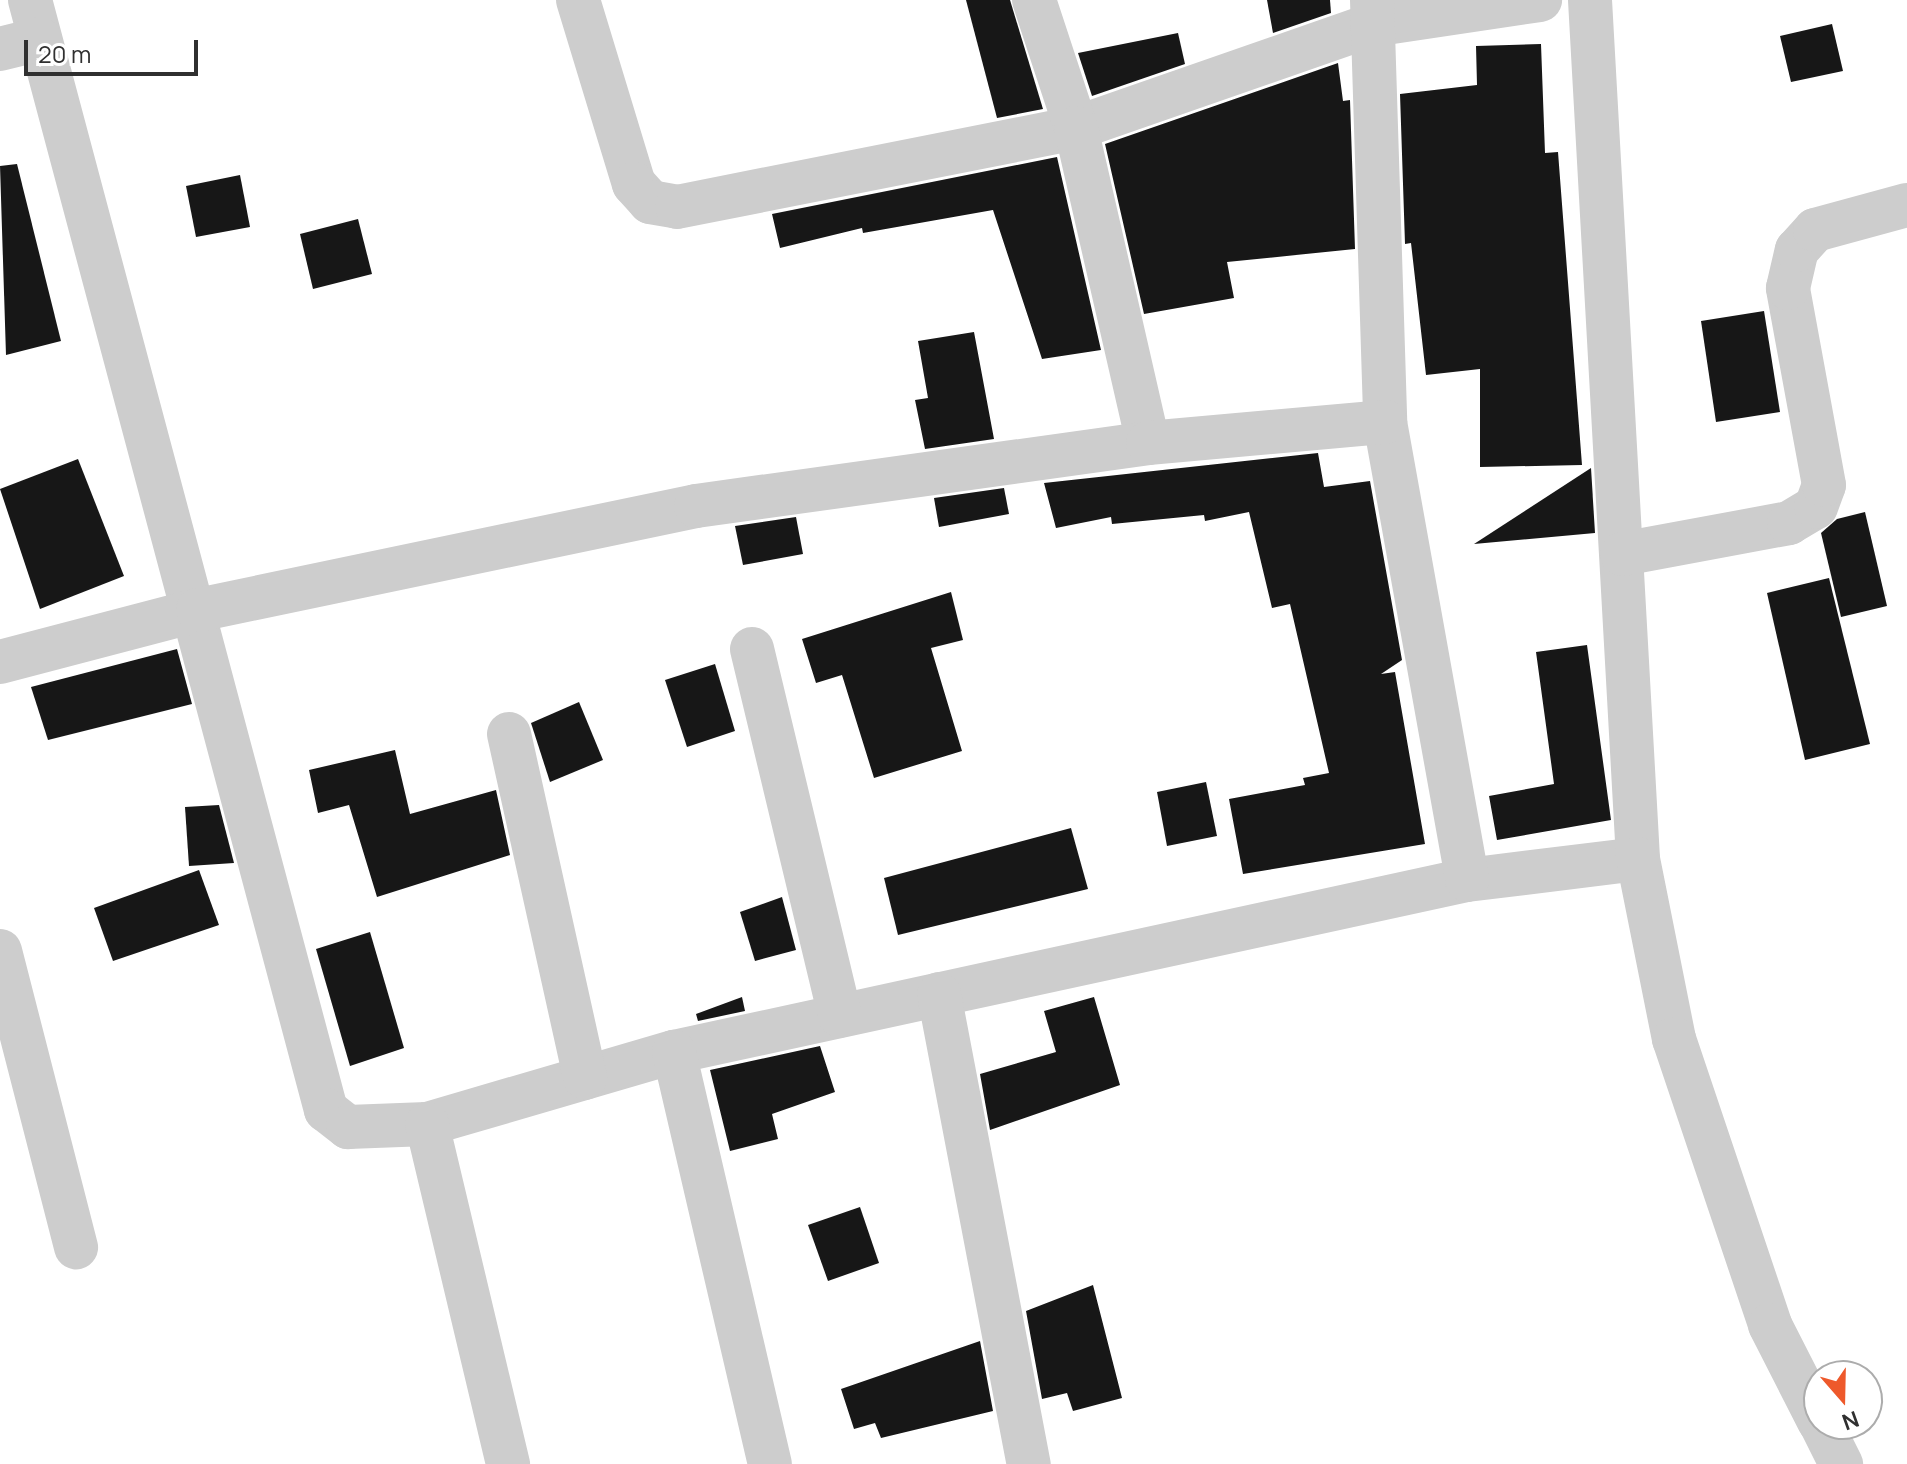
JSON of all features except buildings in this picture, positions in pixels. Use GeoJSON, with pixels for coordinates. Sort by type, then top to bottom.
{"type":"FeatureCollection","features":[{"type":"Feature","properties":{"kind":"street"},"geometry":{"type":"LineString","coordinates":[[578,0],[634,184],[650,202],[677,207],[1076,128],[1372,13],[1540,0]]}},
{"type":"Feature","properties":{"kind":"street"},"geometry":{"type":"LineString","coordinates":[[1034,0],[1076,128],[1148,443]]}},
{"type":"Feature","properties":{"kind":"street"},"geometry":{"type":"LineString","coordinates":[[1590,0],[1638,859],[1674,1039],[1770,1325],[1803,1389]]}},
{"type":"Feature","properties":{"kind":"street"},"geometry":{"type":"LineString","coordinates":[[1372,13],[1385,422],[1467,880]]}},
{"type":"Feature","properties":{"kind":"street"},"geometry":{"type":"LineString","coordinates":[[23,29],[198,610],[326,1110],[348,1127],[372,1131],[427,1124],[674,1052],[1467,880],[1638,859]]}},
{"type":"Feature","properties":{"kind":"street"},"geometry":{"type":"LineString","coordinates":[[1622,554],[1789,523],[1816,507],[1824,485],[1788,288],[1797,250],[1815,230],[1907,205]]}},
{"type":"Feature","properties":{"kind":"street"},"geometry":{"type":"LineString","coordinates":[[0,662],[198,610],[696,506],[1148,443],[1385,422]]}},
{"type":"Feature","properties":{"kind":"street"},"geometry":{"type":"LineString","coordinates":[[752,649],[840,1016]]}},
{"type":"Feature","properties":{"kind":"street"},"geometry":{"type":"LineString","coordinates":[[509,734],[585,1078]]}},
{"type":"Feature","properties":{"kind":"street"},"geometry":{"type":"LineString","coordinates":[[0,951],[76,1247]]}},
{"type":"Feature","properties":{"kind":"street"},"geometry":{"type":"LineString","coordinates":[[939,994],[1029,1464]]}},
{"type":"Feature","properties":{"kind":"street"},"geometry":{"type":"LineString","coordinates":[[674,1052],[770,1464]]}},
{"type":"Feature","properties":{"kind":"street"},"geometry":{"type":"LineString","coordinates":[[427,1124],[508,1464]]}},
{"type":"Feature","properties":{"kind":"street"},"geometry":{"type":"LineString","coordinates":[[1829,1440],[1841,1464]]}}]}
